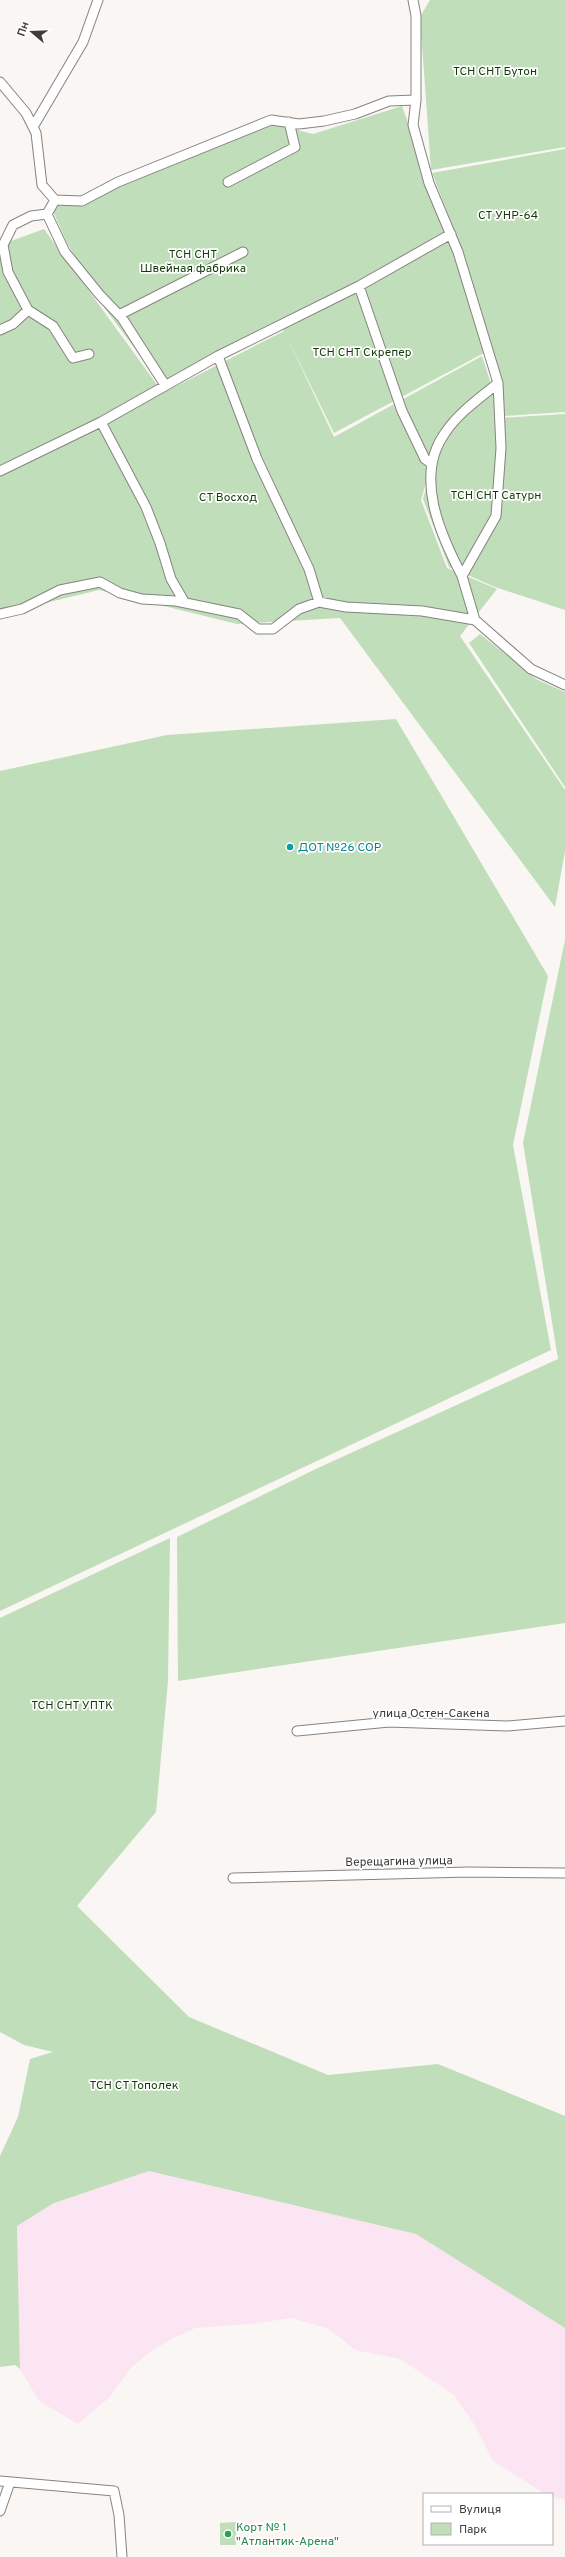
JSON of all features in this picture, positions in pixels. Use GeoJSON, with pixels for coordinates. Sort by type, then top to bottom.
{"type":"FeatureCollection","features":[{"type":"Feature","properties":{"kind":"street"},"geometry":{"type":"LineString","coordinates":[[33,127],[83,42],[98,0]]}},
{"type":"Feature","properties":{"kind":"street"},"geometry":{"type":"LineString","coordinates":[[413,0],[416,16],[416,100],[413,125],[429,183],[451,234],[498,383],[501,448],[496,516],[462,576]]}},
{"type":"Feature","properties":{"kind":"street"},"geometry":{"type":"LineString","coordinates":[[0,82],[26,113],[36,133],[42,185],[55,200],[82,201],[118,182],[270,120],[299,124],[324,121],[355,114],[388,101],[416,100]]}},
{"type":"Feature","properties":{"kind":"street"},"geometry":{"type":"LineString","coordinates":[[228,182],[295,147],[289,122]]}},
{"type":"Feature","properties":{"kind":"street"},"geometry":{"type":"LineString","coordinates":[[47,214],[55,200]]}},
{"type":"Feature","properties":{"kind":"street"},"geometry":{"type":"LineString","coordinates":[[47,214],[31,216],[13,225],[4,245],[8,272],[28,310],[53,326],[73,358],[89,354]]}},
{"type":"Feature","properties":{"kind":"street"},"geometry":{"type":"LineString","coordinates":[[47,214],[65,252],[119,315],[165,385]]}},
{"type":"Feature","properties":{"kind":"street"},"geometry":{"type":"LineString","coordinates":[[0,471],[101,422],[218,356],[359,286],[451,234]]}},
{"type":"Feature","properties":{"kind":"street"},"geometry":{"type":"LineString","coordinates":[[119,315],[243,252]]}},
{"type":"Feature","properties":{"kind":"street"},"geometry":{"type":"LineString","coordinates":[[359,286],[402,411],[425,459],[431,464]]}},
{"type":"Feature","properties":{"kind":"street"},"geometry":{"type":"LineString","coordinates":[[0,330],[13,324],[28,310]]}},
{"type":"Feature","properties":{"kind":"street"},"geometry":{"type":"LineString","coordinates":[[218,356],[257,459],[309,569],[319,602]]}},
{"type":"Feature","properties":{"kind":"street"},"geometry":{"type":"LineString","coordinates":[[475,620],[462,576],[445,544],[433,506],[431,464],[443,434],[452,423],[498,383]]}},
{"type":"Feature","properties":{"kind":"street"},"geometry":{"type":"LineString","coordinates":[[101,422],[146,507],[160,543],[171,579],[185,603]]}},
{"type":"Feature","properties":{"kind":"street"},"geometry":{"type":"LineString","coordinates":[[0,614],[22,609],[60,590],[100,582],[120,593],[142,598],[185,603],[239,614],[258,629],[273,629],[299,609],[319,602],[346,607],[422,611],[475,620],[531,669],[565,685]]}},
{"type":"Feature","properties":{"kind":"street","name":"улица Остен-Сакена"},"geometry":{"type":"LineString","coordinates":[[296,1731],[389,1722],[507,1726],[565,1721]]}},
{"type":"Feature","properties":{"kind":"street"},"geometry":{"type":"LineString","coordinates":[[534,1872],[565,1868]]}},
{"type":"Feature","properties":{"kind":"street","name":"Верещагина улица"},"geometry":{"type":"LineString","coordinates":[[233,1878],[461,1872],[565,1873]]}},
{"type":"Feature","properties":{"kind":"street"},"geometry":{"type":"LineString","coordinates":[[0,2481],[114,2491],[119,2515],[122,2557]]}},
{"type":"Feature","properties":{"kind":"street"},"geometry":{"type":"LineString","coordinates":[[0,2511],[10,2482]]}},
{"type":"Feature","properties":{"kind":"shaded area"},"geometry":{"type":"Polygon","coordinates":[[[149,2171],[416,2234],[565,2328],[565,2500],[553,2497],[553,2493],[543,2493],[493,2461],[476,2427],[454,2395],[400,2359],[355,2350],[329,2329],[292,2318],[250,2324],[195,2328],[172,2339],[151,2351],[130,2369],[110,2397],[78,2424],[39,2401],[20,2369],[17,2226],[54,2203],[149,2171]]]}},
{"type":"Feature","properties":{"kind":"green space","name":"ТСН СНТ Бутон"},"geometry":{"type":"Polygon","coordinates":[[[430,0],[565,0],[565,147],[431,170],[420,17],[430,0]]]}},
{"type":"Feature","properties":{"kind":"green space","name":"ТСН СНТ Швейная фабрика"},"geometry":{"type":"Polygon","coordinates":[[[402,106],[448,233],[165,389],[106,310],[66,241],[53,211],[56,202],[115,186],[270,123],[313,134],[402,106]]]}},
{"type":"Feature","properties":{"kind":"green space","name":"СТ УНР-64"},"geometry":{"type":"Polygon","coordinates":[[[565,149],[565,412],[503,416],[457,237],[432,173],[565,149]]]}},
{"type":"Feature","properties":{"kind":"green space","name":"СТ Восход"},"geometry":{"type":"Polygon","coordinates":[[[44,229],[163,393],[284,331],[282,327],[451,238],[484,353],[334,433],[287,337],[334,437],[482,356],[492,387],[442,429],[421,500],[447,568],[497,589],[460,636],[565,790],[565,851],[555,907],[340,618],[237,624],[99,590],[0,614],[0,245],[44,229]]]}},
{"type":"Feature","properties":{"kind":"green space","name":"ТСН СНТ Сатурн"},"geometry":{"type":"Polygon","coordinates":[[[496,387],[499,418],[565,414],[565,610],[495,587],[449,567],[423,499],[443,430],[496,387]]]}},
{"type":"Feature","properties":{"kind":"green space"},"geometry":{"type":"Polygon","coordinates":[[[480,634],[536,679],[565,692],[565,787],[469,643],[480,634]]]}},
{"type":"Feature","properties":{"kind":"green space"},"geometry":{"type":"Polygon","coordinates":[[[396,719],[548,976],[513,1145],[551,1350],[0,1611],[0,771],[167,735],[396,719]]]}},
{"type":"Feature","properties":{"kind":"green space"},"geometry":{"type":"Polygon","coordinates":[[[565,940],[565,1623],[178,1681],[177,1537],[320,1467],[558,1359],[523,1143],[565,940]]]}},
{"type":"Feature","properties":{"kind":"green space","name":"ТСН СТ Тополек"},"geometry":{"type":"Polygon","coordinates":[[[170,1538],[168,1681],[156,1812],[77,1906],[189,2017],[328,2075],[438,2064],[565,2116],[565,2328],[416,2234],[149,2171],[54,2203],[17,2226],[20,2369],[15,2365],[0,2367],[0,2156],[18,2117],[30,2059],[53,2052],[24,2045],[0,2032],[0,1618],[170,1538]]]}},
{"type":"Feature","properties":{"kind":"green space","name":"Корт № 1 \"Атлантик-Арена\""},"geometry":{"type":"Polygon","coordinates":[[[236,2522],[236,2545],[220,2545],[220,2523],[236,2522]]]}},
{"type":"Feature","properties":{"kind":"place","name":"ДОТ №26 СОР"},"geometry":{"type":"Point","coordinates":[290,847]}},
{"type":"Feature","properties":{"kind":"place","name":"Корт № 1 \"Атлантик-Арена\""},"geometry":{"type":"Point","coordinates":[228,2534]}},
{"type":"Feature","properties":{"kind":"park label","name":"ТСН СНТ Скрепер"},"geometry":{"type":"Point","coordinates":[362,352]}},
{"type":"Feature","properties":{"kind":"park label","name":"ТСН СНТ УПТК"},"geometry":{"type":"Point","coordinates":[72,1705]}}]}
